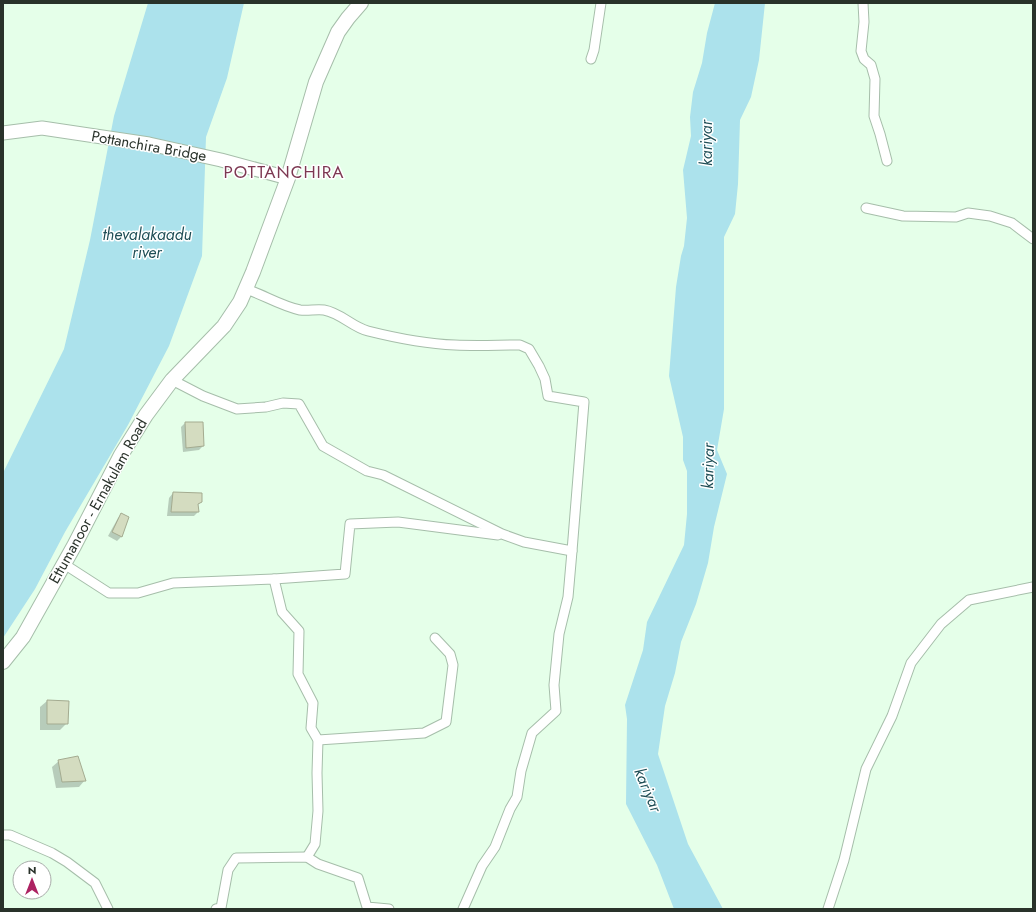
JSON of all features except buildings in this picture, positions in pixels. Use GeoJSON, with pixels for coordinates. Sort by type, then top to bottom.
{"type":"FeatureCollection","features":[{"type":"Feature","properties":{"kind":"main road","name":"Ettumanoor - Ernakulam Road"},"geometry":{"type":"LineString","coordinates":[[3,662],[23,637],[64,564],[103,487],[127,444],[146,415],[172,380],[224,326],[240,302],[288,178],[316,82],[328,52],[338,32],[348,18],[362,3]]}},
{"type":"Feature","properties":{"kind":"main road","name":"Pottanchira Bridge"},"geometry":{"type":"LineString","coordinates":[[3,132],[42,128],[148,144],[221,160],[288,178]]}},
{"type":"Feature","properties":{"kind":"street"},"geometry":{"type":"LineString","coordinates":[[591,59],[594,50],[601,3]]}},
{"type":"Feature","properties":{"kind":"street"},"geometry":{"type":"LineString","coordinates":[[864,3],[864,22],[861,50],[864,59],[871,65],[875,79],[874,116],[887,161]]}},
{"type":"Feature","properties":{"kind":"street"},"geometry":{"type":"LineString","coordinates":[[866,208],[903,216],[956,217],[968,213],[990,216],[1012,223],[1033,239]]}},
{"type":"Feature","properties":{"kind":"street"},"geometry":{"type":"LineString","coordinates":[[246,289],[290,307],[302,310],[325,310],[366,331],[418,341],[455,345],[520,345],[529,349],[540,366],[545,379],[548,396],[584,402],[568,597],[559,634],[554,684],[556,711],[532,733],[521,771],[517,797],[510,809],[495,847],[482,866],[463,909]]}},
{"type":"Feature","properties":{"kind":"street"},"geometry":{"type":"LineString","coordinates":[[172,380],[203,396],[237,409],[266,407],[283,403],[299,404],[323,446],[367,471],[383,476],[510,537],[524,542],[572,551]]}},
{"type":"Feature","properties":{"kind":"street"},"geometry":{"type":"LineString","coordinates":[[64,564],[109,593],[138,593],[173,582],[274,579],[345,574],[350,524],[398,522],[510,537]]}},
{"type":"Feature","properties":{"kind":"street"},"geometry":{"type":"LineString","coordinates":[[274,579],[282,612],[299,631],[298,674],[313,703],[311,728],[318,740],[318,817],[315,844],[307,857]]}},
{"type":"Feature","properties":{"kind":"street"},"geometry":{"type":"LineString","coordinates":[[828,909],[844,860],[866,769],[892,716],[911,663],[941,624],[969,600],[1033,587]]}},
{"type":"Feature","properties":{"kind":"street"},"geometry":{"type":"LineString","coordinates":[[318,740],[424,733],[446,722],[453,665],[450,654],[435,638]]}},
{"type":"Feature","properties":{"kind":"street"},"geometry":{"type":"LineString","coordinates":[[3,834],[52,853],[67,862],[95,883],[108,909]]}},
{"type":"Feature","properties":{"kind":"street"},"geometry":{"type":"LineString","coordinates":[[216,909],[221,908],[228,870],[236,858],[307,857],[318,864],[358,878],[367,907],[389,909]]}},
{"type":"Feature","properties":{"kind":"water","name":"thevalakaadu river"},"geometry":{"type":"Polygon","coordinates":[[[148,3],[244,3],[227,78],[206,137],[202,256],[169,346],[128,425],[65,532],[35,589],[3,638],[3,473],[64,349],[90,240],[114,116],[148,3]]]}},
{"type":"Feature","properties":{"kind":"water","name":"kariyar"},"geometry":{"type":"Polygon","coordinates":[[[715,3],[765,3],[759,60],[751,97],[740,120],[738,184],[735,214],[724,237],[724,409],[717,450],[727,474],[714,527],[708,563],[696,604],[681,642],[675,673],[665,706],[658,754],[688,844],[723,909],[674,909],[657,865],[626,804],[627,719],[625,705],[643,650],[647,622],[684,545],[687,514],[687,471],[683,460],[683,437],[669,376],[676,287],[684,246],[687,218],[683,170],[691,136],[690,117],[693,92],[702,63],[707,33],[715,3]]]}},
{"type":"Feature","properties":{"kind":"district","name":"POTTANCHIRA"},"geometry":{"type":"Point","coordinates":[284,172]}}]}
